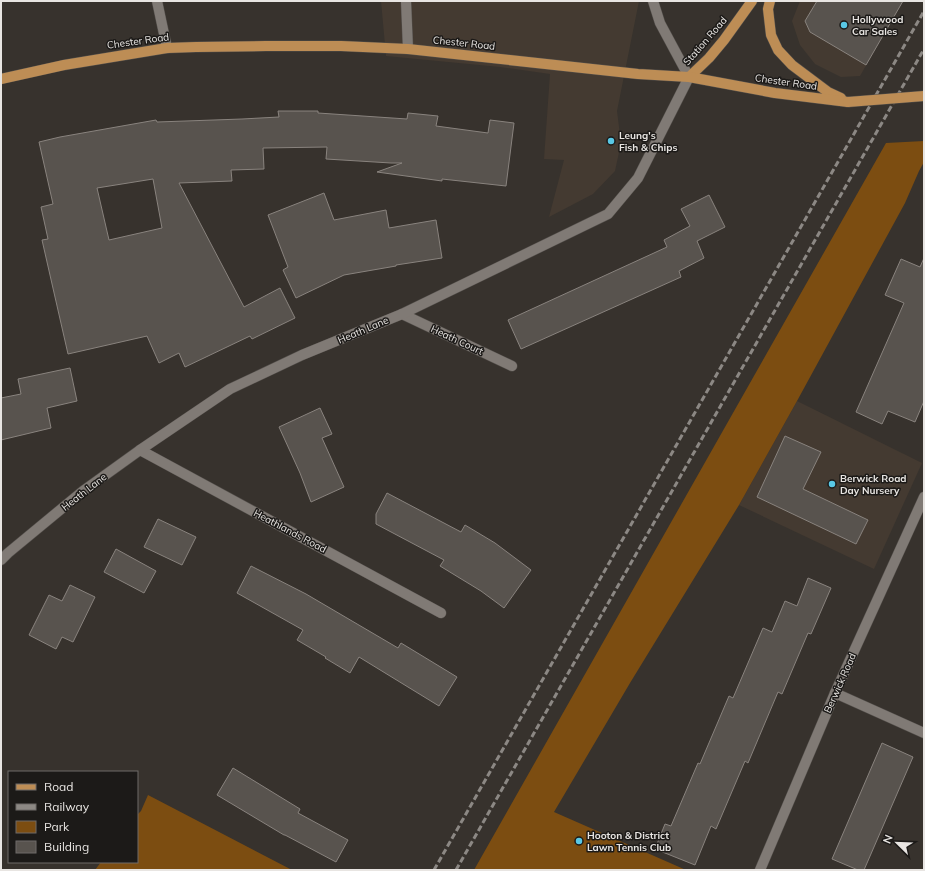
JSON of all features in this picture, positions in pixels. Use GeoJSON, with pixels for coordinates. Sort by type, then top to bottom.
{"type":"FeatureCollection","features":[{"type":"Feature","properties":{"kind":"main road","name":"Station Road"},"geometry":{"type":"LineString","coordinates":[[689,77],[709,58],[724,40],[752,1]]}},
{"type":"Feature","properties":{"kind":"main road"},"geometry":{"type":"LineString","coordinates":[[770,1],[768,9],[771,35],[778,50],[792,65],[828,92],[848,102]]}},
{"type":"Feature","properties":{"kind":"main road","name":"Chester Road"},"geometry":{"type":"LineString","coordinates":[[1,79],[64,65],[167,48],[341,46],[408,49],[638,74],[689,77],[775,93],[848,102],[924,96]]}},
{"type":"Feature","properties":{"kind":"street"},"geometry":{"type":"LineString","coordinates":[[158,1],[167,48]]}},
{"type":"Feature","properties":{"kind":"street"},"geometry":{"type":"LineString","coordinates":[[406,1],[408,49]]}},
{"type":"Feature","properties":{"kind":"street"},"geometry":{"type":"LineString","coordinates":[[653,1],[660,23],[689,77]]}},
{"type":"Feature","properties":{"kind":"street","name":"Heath Lane"},"geometry":{"type":"LineString","coordinates":[[1,560],[83,491],[230,389],[302,355],[402,314],[608,214],[638,178],[689,77]]}},
{"type":"Feature","properties":{"kind":"street","name":"Heath Court"},"geometry":{"type":"LineString","coordinates":[[402,314],[512,366]]}},
{"type":"Feature","properties":{"kind":"street","name":"Heathlands Road"},"geometry":{"type":"LineString","coordinates":[[140,450],[441,613]]}},
{"type":"Feature","properties":{"kind":"street","name":"Berwick Road"},"geometry":{"type":"LineString","coordinates":[[760,870],[835,693],[924,497]]}},
{"type":"Feature","properties":{"kind":"street"},"geometry":{"type":"LineString","coordinates":[[835,693],[924,733]]}},
{"type":"Feature","properties":{"kind":"shaded area"},"geometry":{"type":"Polygon","coordinates":[[[381,1],[639,1],[617,111],[621,143],[615,171],[593,194],[549,217],[564,160],[544,159],[550,74],[500,67],[386,56],[381,1]]]}},
{"type":"Feature","properties":{"kind":"shaded area"},"geometry":{"type":"Polygon","coordinates":[[[800,1],[903,1],[860,76],[841,77],[815,64],[800,45],[792,21],[800,1]]]}},
{"type":"Feature","properties":{"kind":"shaded area","name":"Berwick Road Day Nursery"},"geometry":{"type":"Polygon","coordinates":[[[797,401],[922,463],[874,569],[739,505],[797,401]]]}},
{"type":"Feature","properties":{"kind":"green space"},"geometry":{"type":"Polygon","coordinates":[[[924,141],[924,162],[905,203],[797,401],[739,505],[630,683],[554,812],[686,870],[474,870],[886,143],[924,141]]]}},
{"type":"Feature","properties":{"kind":"green space"},"geometry":{"type":"Polygon","coordinates":[[[148,795],[292,870],[95,870],[100,863],[138,863],[138,814],[141,811],[148,795]]]}},
{"type":"Feature","properties":{"kind":"building"},"geometry":{"type":"Polygon","coordinates":[[[817,1],[903,1],[866,65],[810,32],[805,21],[817,1]]]}},
{"type":"Feature","properties":{"kind":"building"},"geometry":{"type":"Polygon","coordinates":[[[278,111],[318,111],[318,113],[407,119],[408,113],[438,116],[436,126],[488,133],[490,120],[514,123],[506,186],[442,179],[442,181],[377,172],[402,163],[326,159],[327,147],[263,148],[264,169],[231,170],[232,181],[179,183],[244,307],[280,288],[295,318],[252,339],[250,336],[185,367],[179,353],[159,363],[147,336],[68,354],[42,240],[48,239],[41,207],[53,204],[39,142],[156,120],[157,122],[279,117],[278,111]],[[153,179],[97,188],[109,240],[162,228],[153,179]]]}},
{"type":"Feature","properties":{"kind":"building"},"geometry":{"type":"Polygon","coordinates":[[[324,193],[334,220],[386,210],[389,228],[436,220],[442,258],[344,275],[296,298],[283,270],[288,267],[268,215],[324,193]]]}},
{"type":"Feature","properties":{"kind":"building"},"geometry":{"type":"Polygon","coordinates":[[[709,195],[725,227],[697,241],[704,258],[679,271],[681,277],[521,349],[508,320],[667,247],[664,240],[690,226],[681,209],[709,195]]]}},
{"type":"Feature","properties":{"kind":"building"},"geometry":{"type":"Polygon","coordinates":[[[924,258],[924,401],[915,422],[888,411],[882,424],[856,412],[904,303],[885,295],[901,259],[920,267],[924,258]]]}},
{"type":"Feature","properties":{"kind":"building"},"geometry":{"type":"Polygon","coordinates":[[[70,368],[77,401],[47,408],[51,428],[1,440],[1,398],[21,394],[18,379],[70,368]]]}},
{"type":"Feature","properties":{"kind":"building"},"geometry":{"type":"Polygon","coordinates":[[[320,408],[332,434],[322,438],[344,487],[311,502],[300,473],[279,427],[320,408]]]}},
{"type":"Feature","properties":{"kind":"building"},"geometry":{"type":"Polygon","coordinates":[[[785,436],[821,452],[803,489],[868,520],[856,544],[757,497],[785,436]]]}},
{"type":"Feature","properties":{"kind":"building"},"geometry":{"type":"Polygon","coordinates":[[[387,493],[461,532],[465,525],[495,543],[531,570],[504,608],[481,591],[440,566],[444,560],[376,524],[376,514],[387,493]]]}},
{"type":"Feature","properties":{"kind":"building"},"geometry":{"type":"Polygon","coordinates":[[[158,519],[196,537],[182,565],[144,547],[158,519]]]}},
{"type":"Feature","properties":{"kind":"building"},"geometry":{"type":"Polygon","coordinates":[[[116,549],[156,571],[144,593],[104,572],[116,549]]]}},
{"type":"Feature","properties":{"kind":"building"},"geometry":{"type":"Polygon","coordinates":[[[251,566],[306,594],[398,648],[401,643],[457,677],[439,706],[359,657],[350,673],[297,640],[303,630],[237,593],[251,566]]]}},
{"type":"Feature","properties":{"kind":"building"},"geometry":{"type":"Polygon","coordinates":[[[808,578],[831,588],[811,634],[808,633],[782,694],[778,692],[748,763],[745,761],[716,829],[711,826],[695,865],[655,849],[665,824],[671,826],[698,763],[700,764],[729,696],[733,698],[763,628],[772,632],[785,601],[797,606],[808,578]]]}},
{"type":"Feature","properties":{"kind":"building"},"geometry":{"type":"Polygon","coordinates":[[[70,585],[95,597],[73,642],[62,637],[56,649],[29,635],[49,595],[62,601],[70,585]]]}},
{"type":"Feature","properties":{"kind":"building"},"geometry":{"type":"Polygon","coordinates":[[[882,743],[913,757],[864,870],[858,870],[832,859],[882,743]]]}},
{"type":"Feature","properties":{"kind":"building"},"geometry":{"type":"Polygon","coordinates":[[[233,768],[300,809],[298,813],[348,840],[336,862],[284,835],[217,795],[233,768]]]}},
{"type":"Feature","properties":{"kind":"railway"},"geometry":{"type":"LineString","coordinates":[[434,870],[924,11]]}},
{"type":"Feature","properties":{"kind":"railway"},"geometry":{"type":"LineString","coordinates":[[456,870],[924,49]]}},
{"type":"Feature","properties":{"kind":"place","name":"Hollywood Car Sales"},"geometry":{"type":"Point","coordinates":[844,25]}},
{"type":"Feature","properties":{"kind":"place","name":"Leung's Fish & Chips"},"geometry":{"type":"Point","coordinates":[611,141]}},
{"type":"Feature","properties":{"kind":"place","name":"Berwick Road Day Nursery"},"geometry":{"type":"Point","coordinates":[832,484]}},
{"type":"Feature","properties":{"kind":"place","name":"Hooton & District Lawn Tennis Club"},"geometry":{"type":"Point","coordinates":[579,841]}}]}
